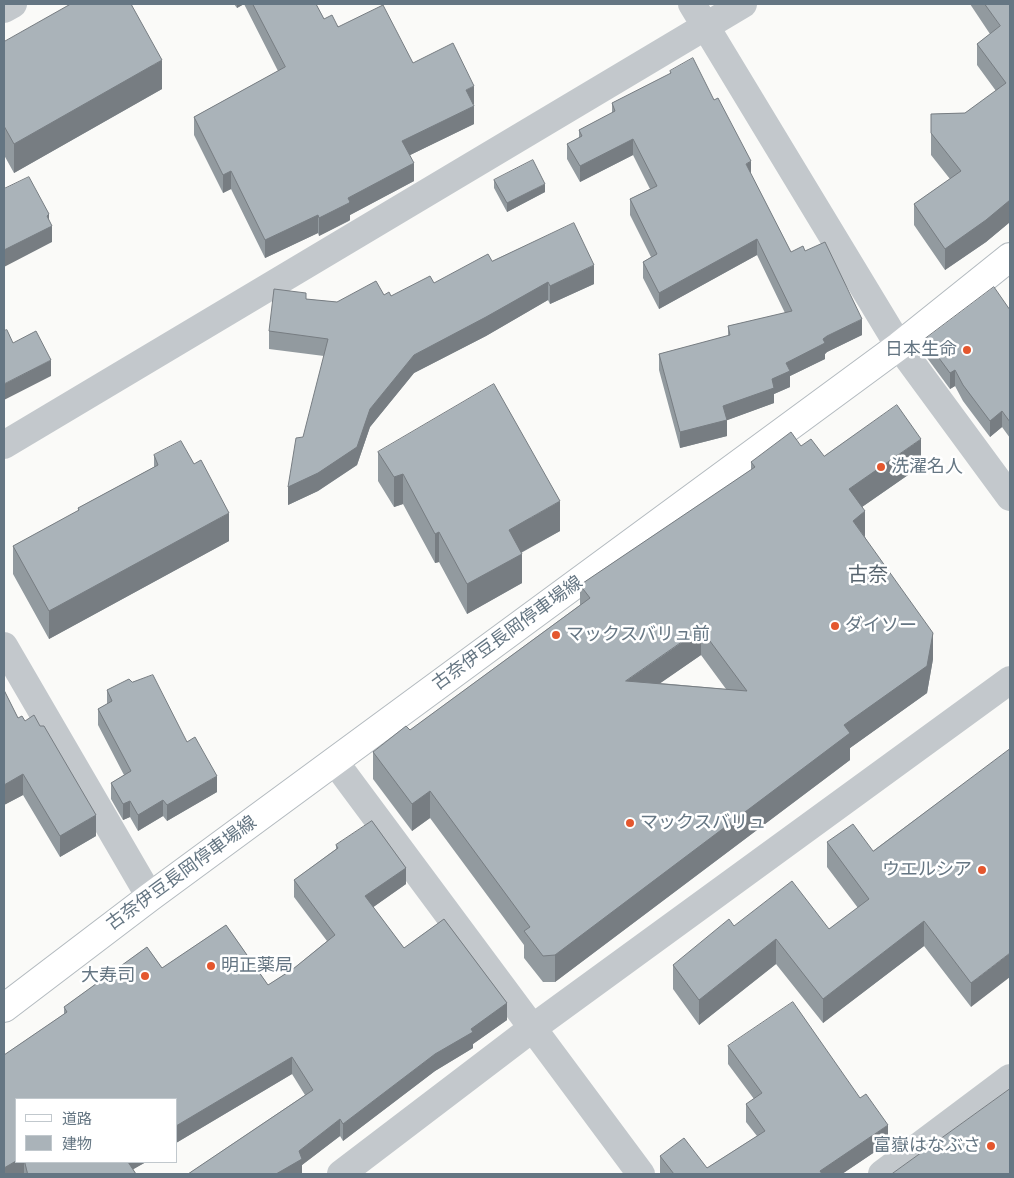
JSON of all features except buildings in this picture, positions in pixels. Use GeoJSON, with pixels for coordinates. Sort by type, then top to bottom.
{"type":"FeatureCollection","features":[{"type":"Feature","properties":{"kind":"main road","name":"古奈伊豆長岡停車場線"},"geometry":{"type":"LineString","coordinates":[[4,1008],[150,897],[899,346],[1010,257]]}},
{"type":"Feature","properties":{"kind":"street"},"geometry":{"type":"LineString","coordinates":[[4,9],[13,4]]}},
{"type":"Feature","properties":{"kind":"street"},"geometry":{"type":"LineString","coordinates":[[4,445],[699,15],[743,4]]}},
{"type":"Feature","properties":{"kind":"street"},"geometry":{"type":"LineString","coordinates":[[699,15],[899,346],[1010,497]]}},
{"type":"Feature","properties":{"kind":"street"},"geometry":{"type":"LineString","coordinates":[[4,646],[150,897]]}},
{"type":"Feature","properties":{"kind":"street"},"geometry":{"type":"LineString","coordinates":[[341,1174],[534,1028],[1010,680]]}},
{"type":"Feature","properties":{"kind":"street"},"geometry":{"type":"LineString","coordinates":[[335,762],[641,1174]]}},
{"type":"Feature","properties":{"kind":"street"},"geometry":{"type":"LineString","coordinates":[[882,1174],[1010,1078]]}},
{"type":"Feature","properties":{"kind":"place","name":"日本生命"},"geometry":{"type":"Point","coordinates":[967,350]}},
{"type":"Feature","properties":{"kind":"place","name":"洗濯名人"},"geometry":{"type":"Point","coordinates":[881,467]}},
{"type":"Feature","properties":{"kind":"place","name":"ダイソー"},"geometry":{"type":"Point","coordinates":[835,626]}},
{"type":"Feature","properties":{"kind":"place","name":"マックスバリュ前"},"geometry":{"type":"Point","coordinates":[556,635]}},
{"type":"Feature","properties":{"kind":"place","name":"マックスバリュ"},"geometry":{"type":"Point","coordinates":[630,823]}},
{"type":"Feature","properties":{"kind":"place","name":"ウエルシア"},"geometry":{"type":"Point","coordinates":[982,870]}},
{"type":"Feature","properties":{"kind":"place","name":"明正薬局"},"geometry":{"type":"Point","coordinates":[211,966]}},
{"type":"Feature","properties":{"kind":"place","name":"大寿司"},"geometry":{"type":"Point","coordinates":[145,976]}},
{"type":"Feature","properties":{"kind":"place","name":"富嶽はなぶさ"},"geometry":{"type":"Point","coordinates":[991,1146]}},
{"type":"Feature","properties":{"kind":"district","name":"古奈"},"geometry":{"type":"Point","coordinates":[868,576]}}]}
